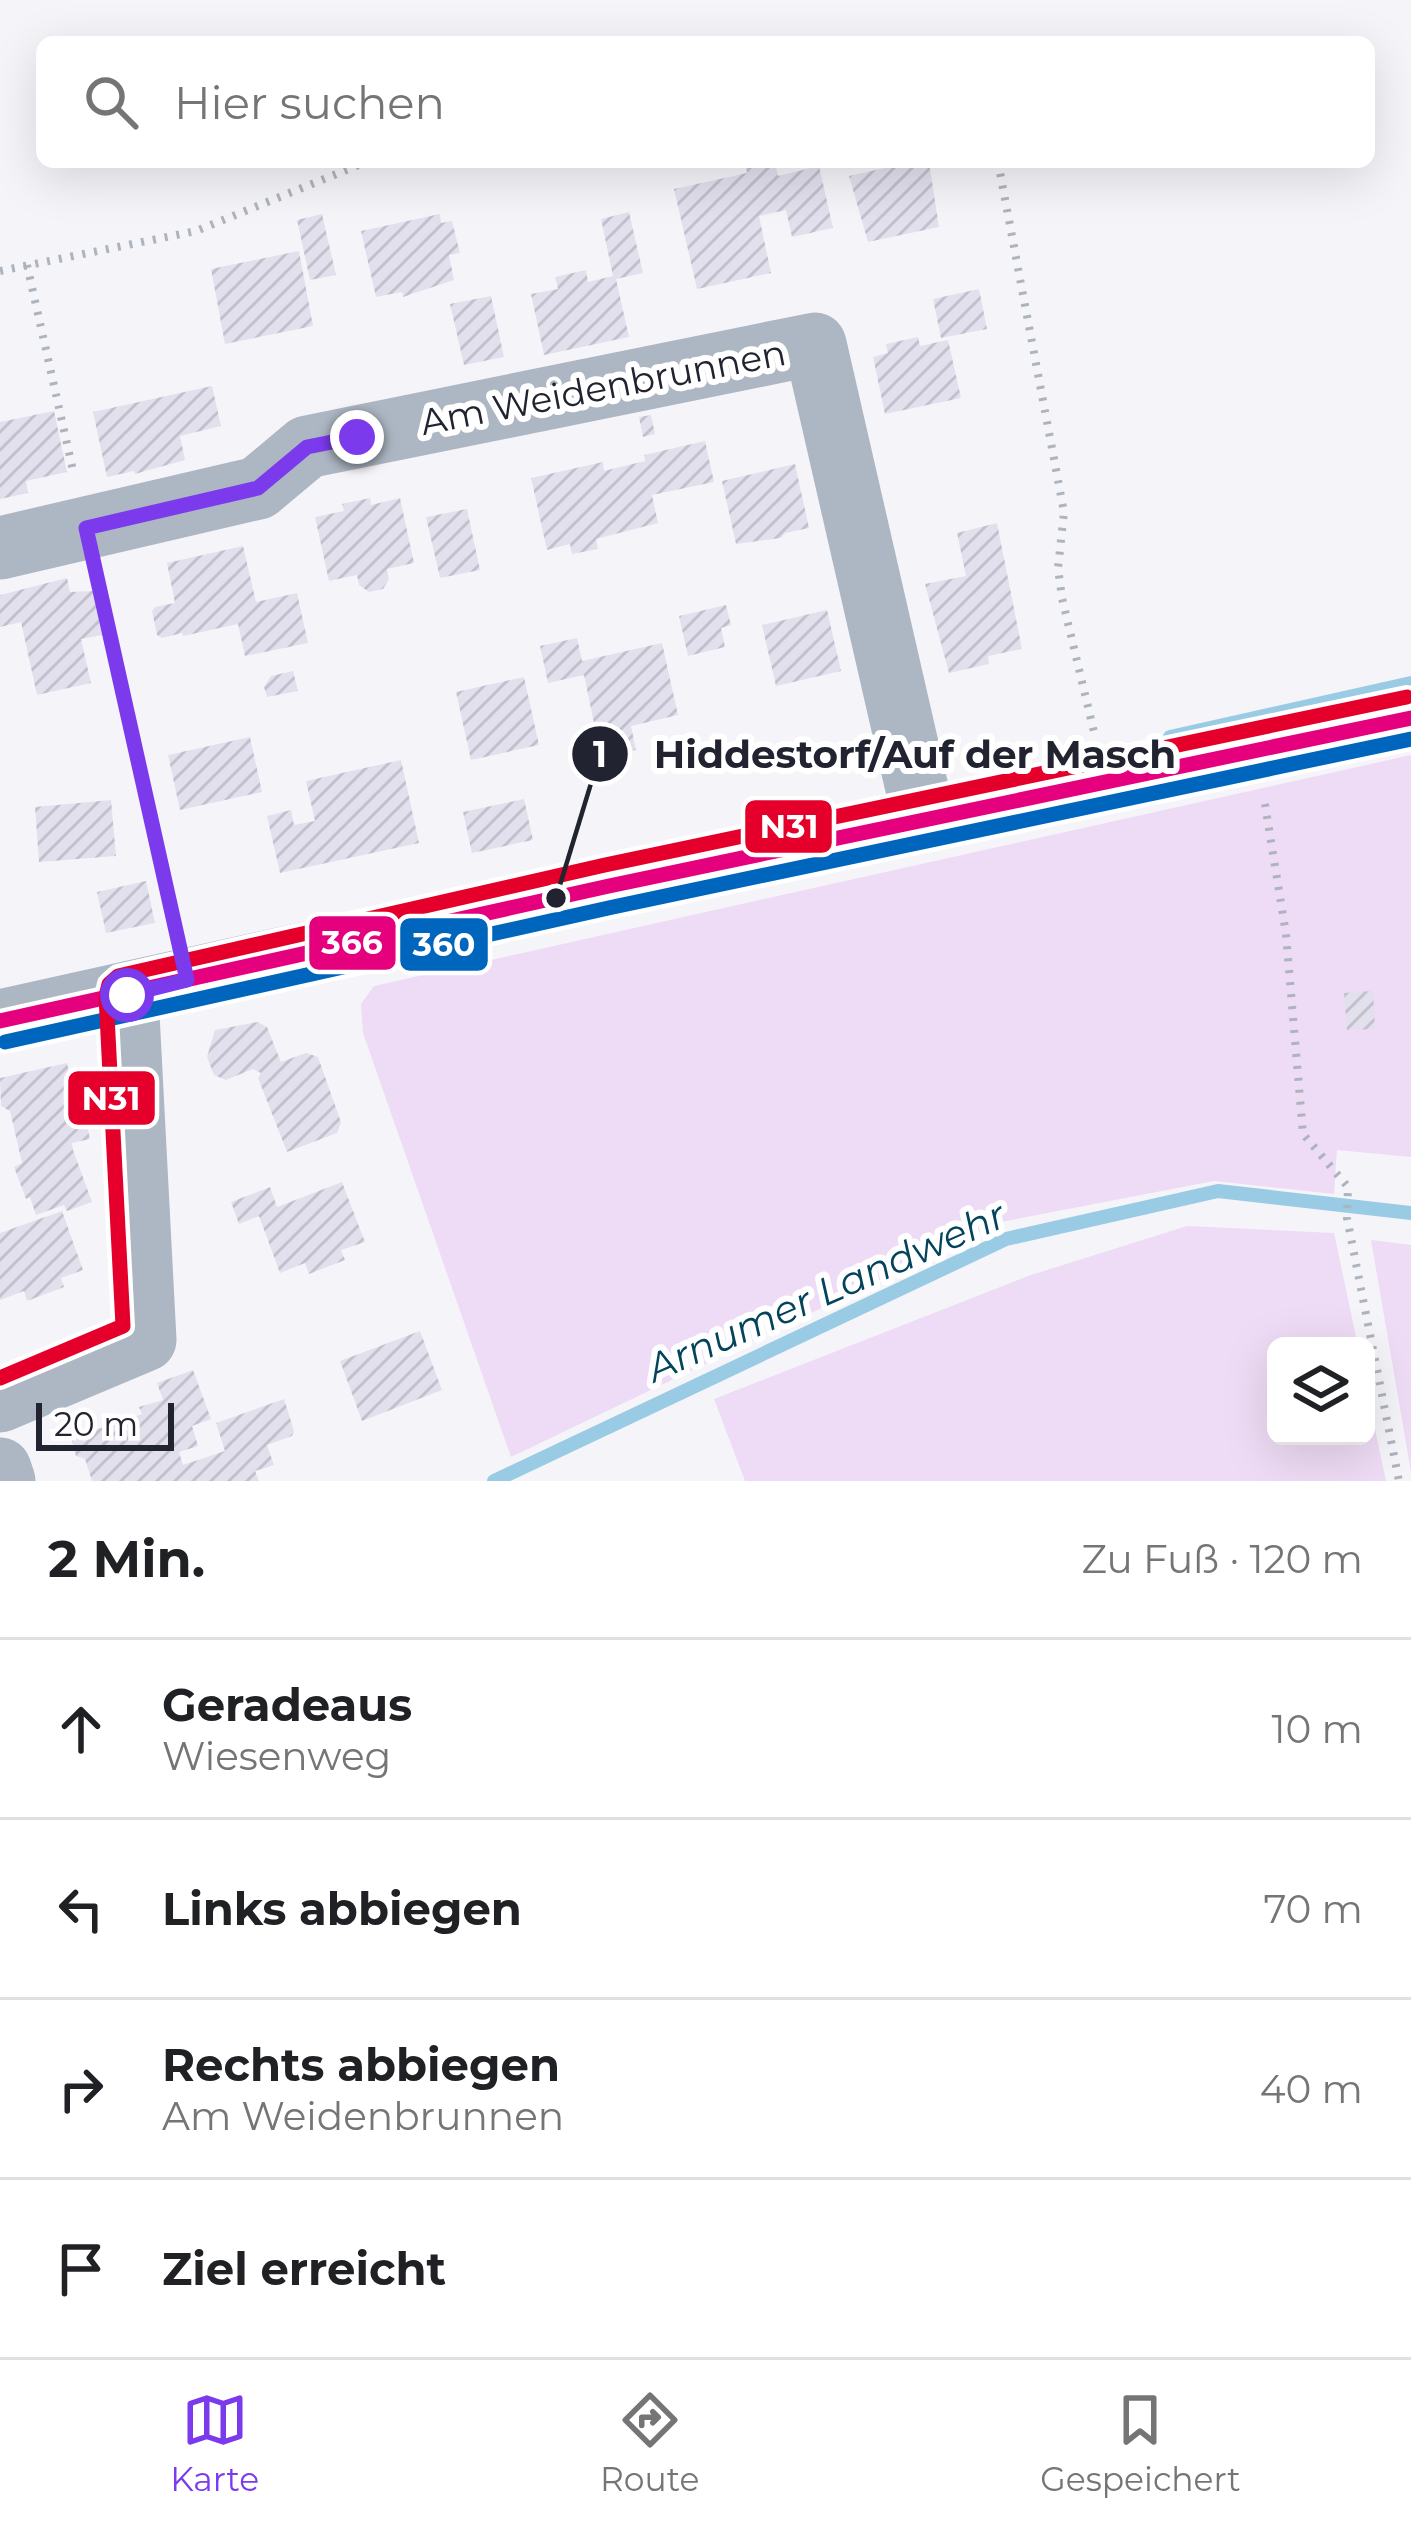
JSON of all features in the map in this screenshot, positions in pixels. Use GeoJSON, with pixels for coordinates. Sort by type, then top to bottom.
{"type":"FeatureCollection","features":[{"type":"Feature","properties":{"kind":"street","name":"Am Weidenbrunnen"},"geometry":{"type":"LineString","coordinates":[[0,548],[258,488],[307,447],[815,344],[924,819]]}},
{"type":"Feature","properties":{"kind":"street"},"geometry":{"type":"LineString","coordinates":[[0,1021],[1411,718]]}},
{"type":"Feature","properties":{"kind":"street"},"geometry":{"type":"LineString","coordinates":[[0,1401],[145,1340],[127,995]]}},
{"type":"Feature","properties":{"kind":"street"},"geometry":{"type":"LineString","coordinates":[[0,1469],[4,1481]]}},
{"type":"Feature","properties":{"kind":"path"},"geometry":{"type":"LineString","coordinates":[[0,271],[196,231],[351,168]]}},
{"type":"Feature","properties":{"kind":"path"},"geometry":{"type":"LineString","coordinates":[[999,168],[1064,512],[1058,568],[1062,598],[1105,782]]}},
{"type":"Feature","properties":{"kind":"path"},"geometry":{"type":"LineString","coordinates":[[27,266],[187,980]]}},
{"type":"Feature","properties":{"kind":"path"},"geometry":{"type":"LineString","coordinates":[[1257,752],[1286,934],[1303,1134],[1348,1187],[1347,1218],[1399,1481]]}},
{"type":"Feature","properties":{"kind":"shaded area"},"geometry":{"type":"Polygon","coordinates":[[[1411,755],[1411,1157],[1337,1150],[1334,1194],[1214,1181],[1001,1222],[511,1457],[363,1033],[361,1004],[374,986],[1411,755]]]}},
{"type":"Feature","properties":{"kind":"shaded area"},"geometry":{"type":"Polygon","coordinates":[[[1187,1226],[1334,1233],[1356,1337],[1267,1337],[1267,1445],[1375,1445],[1375,1429],[1386,1481],[745,1481],[714,1399],[1028,1276],[1187,1226]]]}},
{"type":"Feature","properties":{"kind":"shaded area"},"geometry":{"type":"Polygon","coordinates":[[[1371,1240],[1411,1245],[1411,1472],[1371,1240]]]}},
{"type":"Feature","properties":{"kind":"building"},"geometry":{"type":"Polygon","coordinates":[[[746,168],[776,168],[778,176],[819,168],[833,228],[792,237],[786,210],[759,216],[771,273],[697,289],[674,189],[747,173],[746,168]]]}},
{"type":"Feature","properties":{"kind":"building"},"geometry":{"type":"Polygon","coordinates":[[[885,168],[930,168],[939,227],[868,242],[849,176],[885,168]]]}},
{"type":"Feature","properties":{"kind":"building"},"geometry":{"type":"Polygon","coordinates":[[[629,212],[643,273],[616,279],[629,337],[544,355],[531,294],[558,289],[555,277],[586,270],[588,282],[613,276],[601,219],[629,212]]]}},
{"type":"Feature","properties":{"kind":"building"},"geometry":{"type":"Polygon","coordinates":[[[322,214],[336,275],[310,280],[297,220],[322,214]]]}},
{"type":"Feature","properties":{"kind":"building"},"geometry":{"type":"Polygon","coordinates":[[[440,214],[441,223],[452,221],[460,253],[449,255],[454,280],[403,297],[402,292],[376,297],[361,231],[440,214]]]}},
{"type":"Feature","properties":{"kind":"building"},"geometry":{"type":"Polygon","coordinates":[[[299,251],[313,326],[225,344],[211,269],[299,251]]]}},
{"type":"Feature","properties":{"kind":"building"},"geometry":{"type":"Polygon","coordinates":[[[979,289],[987,329],[941,338],[933,299],[979,289]]]}},
{"type":"Feature","properties":{"kind":"building"},"geometry":{"type":"Polygon","coordinates":[[[491,296],[504,357],[464,365],[450,304],[491,296]]]}},
{"type":"Feature","properties":{"kind":"building"},"geometry":{"type":"Polygon","coordinates":[[[918,337],[920,346],[948,340],[961,398],[885,414],[873,357],[888,353],[886,344],[918,337]]]}},
{"type":"Feature","properties":{"kind":"building"},"geometry":{"type":"Polygon","coordinates":[[[212,386],[221,426],[180,436],[185,460],[107,477],[93,412],[212,386]]]}},
{"type":"Feature","properties":{"kind":"building"},"geometry":{"type":"Polygon","coordinates":[[[54,411],[67,472],[26,481],[28,493],[0,499],[0,422],[54,411]]]}},
{"type":"Feature","properties":{"kind":"building"},"geometry":{"type":"Polygon","coordinates":[[[651,415],[655,434],[643,437],[639,417],[651,415]]]}},
{"type":"Feature","properties":{"kind":"building"},"geometry":{"type":"Polygon","coordinates":[[[705,441],[714,482],[652,495],[658,523],[596,539],[598,549],[572,554],[570,544],[547,550],[531,478],[603,462],[604,471],[645,461],[644,455],[705,441]]]}},
{"type":"Feature","properties":{"kind":"building"},"geometry":{"type":"Polygon","coordinates":[[[795,464],[809,528],[781,538],[736,544],[722,481],[795,464]]]}},
{"type":"Feature","properties":{"kind":"building"},"geometry":{"type":"Polygon","coordinates":[[[370,498],[371,505],[400,498],[414,563],[387,569],[389,579],[383,589],[369,592],[359,585],[357,575],[329,581],[315,517],[344,511],[342,504],[370,498]]]}},
{"type":"Feature","properties":{"kind":"building"},"geometry":{"type":"Polygon","coordinates":[[[467,509],[480,570],[440,578],[426,517],[467,509]]]}},
{"type":"Feature","properties":{"kind":"building"},"geometry":{"type":"Polygon","coordinates":[[[997,523],[1022,649],[988,656],[989,664],[949,673],[925,584],[966,576],[957,533],[997,523]]]}},
{"type":"Feature","properties":{"kind":"building"},"geometry":{"type":"Polygon","coordinates":[[[243,546],[256,602],[297,593],[308,643],[245,656],[238,624],[183,636],[157,635],[152,611],[175,603],[167,563],[243,546]]]}},
{"type":"Feature","properties":{"kind":"building"},"geometry":{"type":"Polygon","coordinates":[[[67,578],[70,592],[93,591],[102,635],[81,639],[91,683],[37,695],[21,622],[0,627],[0,595],[67,578]]]}},
{"type":"Feature","properties":{"kind":"building"},"geometry":{"type":"Polygon","coordinates":[[[726,605],[731,625],[721,628],[725,647],[688,656],[679,616],[726,605]]]}},
{"type":"Feature","properties":{"kind":"building"},"geometry":{"type":"Polygon","coordinates":[[[827,610],[841,671],[776,686],[762,625],[827,610]]]}},
{"type":"Feature","properties":{"kind":"building"},"geometry":{"type":"Polygon","coordinates":[[[577,638],[582,661],[662,643],[678,715],[631,726],[636,750],[601,757],[584,675],[548,683],[540,646],[577,638]]]}},
{"type":"Feature","properties":{"kind":"building"},"geometry":{"type":"Polygon","coordinates":[[[293,671],[298,691],[267,697],[264,687],[271,676],[293,671]]]}},
{"type":"Feature","properties":{"kind":"building"},"geometry":{"type":"Polygon","coordinates":[[[524,677],[539,745],[471,760],[456,692],[524,677]]]}},
{"type":"Feature","properties":{"kind":"building"},"geometry":{"type":"Polygon","coordinates":[[[250,737],[262,792],[180,810],[168,755],[250,737]]]}},
{"type":"Feature","properties":{"kind":"building"},"geometry":{"type":"Polygon","coordinates":[[[401,760],[419,843],[280,873],[267,816],[291,810],[294,825],[315,821],[306,781],[401,760]]]}},
{"type":"Feature","properties":{"kind":"building"},"geometry":{"type":"Polygon","coordinates":[[[524,799],[533,840],[472,853],[463,812],[524,799]]]}},
{"type":"Feature","properties":{"kind":"building"},"geometry":{"type":"Polygon","coordinates":[[[111,800],[116,856],[39,862],[35,807],[111,800]]]}},
{"type":"Feature","properties":{"kind":"building"},"geometry":{"type":"Polygon","coordinates":[[[146,881],[155,923],[106,933],[97,892],[146,881]]]}},
{"type":"Feature","properties":{"kind":"building"},"geometry":{"type":"Polygon","coordinates":[[[1373,991],[1375,1029],[1347,1030],[1344,993],[1373,991]]]}},
{"type":"Feature","properties":{"kind":"building"},"geometry":{"type":"Polygon","coordinates":[[[258,1022],[267,1027],[281,1062],[306,1053],[318,1057],[341,1122],[337,1133],[287,1152],[258,1078],[261,1073],[253,1069],[226,1080],[214,1075],[207,1057],[215,1030],[258,1022]]]}},
{"type":"Feature","properties":{"kind":"building"},"geometry":{"type":"Polygon","coordinates":[[[67,1063],[90,1139],[72,1143],[73,1150],[92,1202],[36,1215],[14,1167],[22,1163],[10,1111],[1,1106],[0,1078],[67,1063]]]}},
{"type":"Feature","properties":{"kind":"building"},"geometry":{"type":"Polygon","coordinates":[[[342,1182],[365,1242],[341,1250],[345,1260],[309,1274],[305,1263],[280,1273],[259,1216],[239,1224],[231,1202],[270,1187],[277,1207],[342,1182]]]}},
{"type":"Feature","properties":{"kind":"building"},"geometry":{"type":"Polygon","coordinates":[[[62,1211],[83,1270],[61,1278],[64,1287],[27,1301],[24,1291],[0,1300],[0,1233],[62,1211]]]}},
{"type":"Feature","properties":{"kind":"building"},"geometry":{"type":"Polygon","coordinates":[[[420,1331],[442,1390],[362,1421],[340,1361],[420,1331]]]}},
{"type":"Feature","properties":{"kind":"building"},"geometry":{"type":"Polygon","coordinates":[[[193,1370],[211,1419],[192,1426],[198,1446],[179,1452],[183,1465],[225,1451],[216,1423],[284,1399],[294,1431],[267,1445],[274,1465],[255,1471],[259,1481],[92,1481],[71,1438],[142,1414],[139,1407],[163,1400],[157,1383],[193,1370]]]}},
{"type":"Feature","properties":{"kind":"waterway"},"geometry":{"type":"LineString","coordinates":[[1170,737],[1411,683]]}},
{"type":"Feature","properties":{"kind":"waterway","name":"Arnumer Landwehr"},"geometry":{"type":"LineString","coordinates":[[494,1481],[1006,1239],[1218,1191],[1411,1213]]}},
{"type":"Feature","properties":{"kind":"transit line","name":"N31"},"geometry":{"type":"LineString","coordinates":[[0,1378],[123,1326],[106,996],[109,984],[118,976],[605,865],[1407,697]]}},
{"type":"Feature","properties":{"kind":"transit line","name":"366"},"geometry":{"type":"LineString","coordinates":[[0,1021],[609,886],[1411,718]]}},
{"type":"Feature","properties":{"kind":"transit line","name":"360"},"geometry":{"type":"LineString","coordinates":[[5,1042],[613,907],[1411,739]]}},
{"type":"Feature","properties":{"kind":"place","name":"Hiddestorf/Auf der Masch"},"geometry":{"type":"Point","coordinates":[556,898]}},
{"type":"Feature","properties":{"kind":"route"},"geometry":{"type":"LineString","coordinates":[[127,995],[187,980],[86,528],[258,488],[307,447],[357,437]]}}]}
